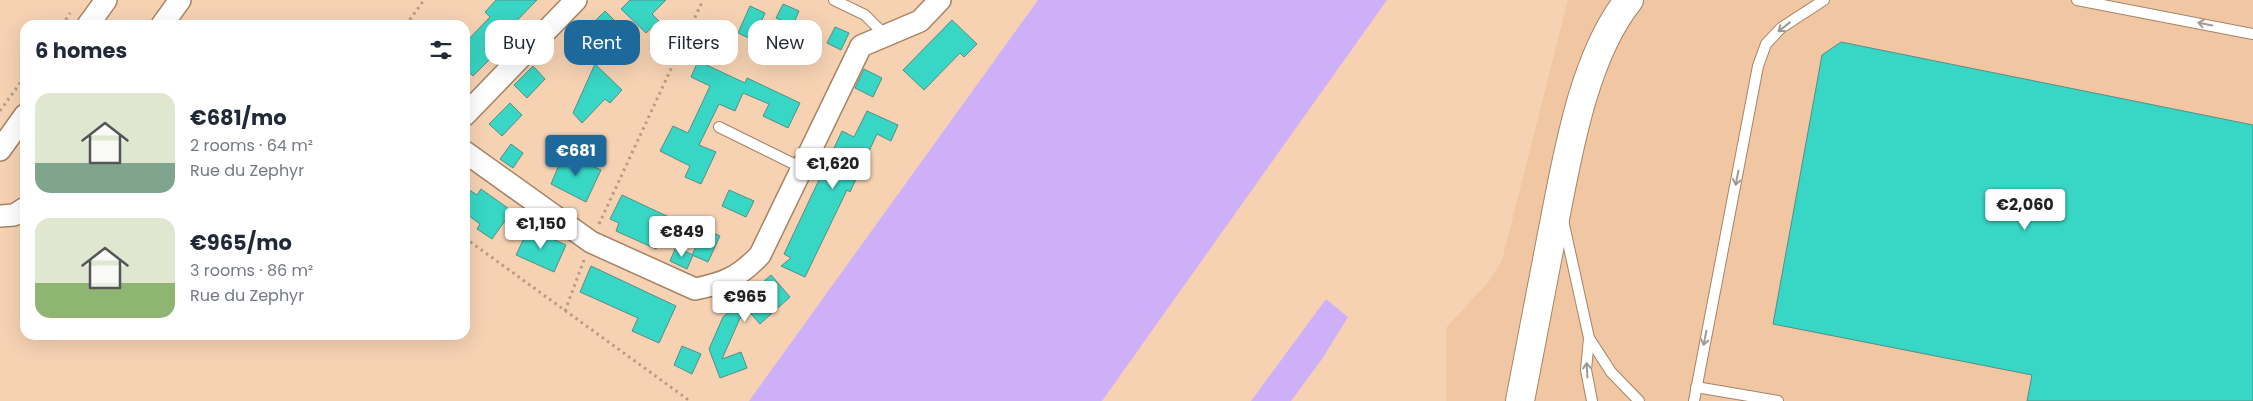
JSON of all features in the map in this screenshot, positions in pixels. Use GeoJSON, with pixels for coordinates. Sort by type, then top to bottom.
{"type":"FeatureCollection","features":[{"type":"Feature","properties":{"kind":"street"},"geometry":{"type":"LineString","coordinates":[[92,20],[106,0]]}},
{"type":"Feature","properties":{"kind":"street"},"geometry":{"type":"LineString","coordinates":[[166,20],[180,0]]}},
{"type":"Feature","properties":{"kind":"street"},"geometry":{"type":"LineString","coordinates":[[470,110],[576,0]]}},
{"type":"Feature","properties":{"kind":"street"},"geometry":{"type":"LineString","coordinates":[[470,156],[591,242],[695,289],[729,280],[745,271],[760,255],[861,46],[920,21],[940,0]]}},
{"type":"Feature","properties":{"kind":"street"},"geometry":{"type":"LineString","coordinates":[[1520,401],[1559,199],[1580,106],[1598,54],[1629,0]]}},
{"type":"Feature","properties":{"kind":"street"},"geometry":{"type":"LineString","coordinates":[[0,150],[20,122]]}},
{"type":"Feature","properties":{"kind":"street"},"geometry":{"type":"LineString","coordinates":[[0,216],[14,215],[20,211]]}},
{"type":"Feature","properties":{"kind":"lane"},"geometry":{"type":"LineString","coordinates":[[834,0],[865,15],[886,36]]}},
{"type":"Feature","properties":{"kind":"lane"},"geometry":{"type":"LineString","coordinates":[[1694,401],[1758,66],[1766,44],[1781,28],[1824,0]]}},
{"type":"Feature","properties":{"kind":"lane"},"geometry":{"type":"LineString","coordinates":[[2078,0],[2253,34]]}},
{"type":"Feature","properties":{"kind":"lane"},"geometry":{"type":"LineString","coordinates":[[719,127],[802,168]]}},
{"type":"Feature","properties":{"kind":"lane"},"geometry":{"type":"LineString","coordinates":[[1559,199],[1589,338],[1586,370],[1592,401]]}},
{"type":"Feature","properties":{"kind":"lane"},"geometry":{"type":"LineString","coordinates":[[1589,338],[1612,372],[1639,401]]}},
{"type":"Feature","properties":{"kind":"lane"},"geometry":{"type":"LineString","coordinates":[[1696,387],[1778,401]]}},
{"type":"Feature","properties":{"kind":"path"},"geometry":{"type":"LineString","coordinates":[[410,20],[424,0]]}},
{"type":"Feature","properties":{"kind":"path"},"geometry":{"type":"LineString","coordinates":[[565,311],[591,242],[703,0]]}},
{"type":"Feature","properties":{"kind":"path"},"geometry":{"type":"LineString","coordinates":[[0,111],[20,83]]}},
{"type":"Feature","properties":{"kind":"path"},"geometry":{"type":"LineString","coordinates":[[470,242],[690,401]]}},
{"type":"Feature","properties":{"kind":"shaded area"},"geometry":{"type":"Polygon","coordinates":[[[1038,0],[1387,0],[1102,401],[749,401],[1038,0]]]}},
{"type":"Feature","properties":{"kind":"shaded area"},"geometry":{"type":"Polygon","coordinates":[[[1568,0],[2253,0],[2253,401],[1446,401],[1446,328],[1490,280],[1502,260],[1568,0]]]}},
{"type":"Feature","properties":{"kind":"shaded area"},"geometry":{"type":"Polygon","coordinates":[[[1326,299],[1348,317],[1322,359],[1291,401],[1251,401],[1326,299]]]}},
{"type":"Feature","properties":{"kind":"building"},"geometry":{"type":"Polygon","coordinates":[[[496,0],[537,0],[517,20],[487,20],[490,17],[485,12],[496,0]]]}},
{"type":"Feature","properties":{"kind":"building"},"geometry":{"type":"Polygon","coordinates":[[[630,0],[666,0],[652,14],[658,20],[650,20],[650,29],[646,33],[640,27],[640,20],[632,20],[621,9],[630,0]]]}},
{"type":"Feature","properties":{"kind":"building"},"geometry":{"type":"Polygon","coordinates":[[[783,4],[799,11],[795,20],[776,18],[783,4]]]}},
{"type":"Feature","properties":{"kind":"building"},"geometry":{"type":"Polygon","coordinates":[[[750,6],[765,13],[762,20],[748,20],[748,38],[738,33],[750,6]]]}},
{"type":"Feature","properties":{"kind":"building"},"geometry":{"type":"Polygon","coordinates":[[[605,11],[614,20],[596,20],[605,11]]]}},
{"type":"Feature","properties":{"kind":"building"},"geometry":{"type":"Polygon","coordinates":[[[952,20],[977,44],[964,57],[960,53],[924,90],[903,70],[952,20]]]}},
{"type":"Feature","properties":{"kind":"building"},"geometry":{"type":"Polygon","coordinates":[[[485,22],[485,64],[473,76],[470,73],[470,38],[485,22]]]}},
{"type":"Feature","properties":{"kind":"building"},"geometry":{"type":"Polygon","coordinates":[[[835,27],[849,33],[841,50],[827,43],[835,27]]]}},
{"type":"Feature","properties":{"kind":"building"},"geometry":{"type":"Polygon","coordinates":[[[1841,42],[2253,125],[2253,401],[2027,401],[2032,375],[1773,324],[1822,55],[1841,42]]]}},
{"type":"Feature","properties":{"kind":"building"},"geometry":{"type":"Polygon","coordinates":[[[595,65],[622,90],[610,103],[605,99],[582,123],[573,113],[595,65]]]}},
{"type":"Feature","properties":{"kind":"building"},"geometry":{"type":"Polygon","coordinates":[[[696,65],[707,65],[745,83],[747,78],[800,103],[788,128],[763,116],[769,104],[743,93],[735,111],[719,104],[699,145],[716,152],[701,184],[685,177],[690,166],[660,151],[673,126],[688,133],[710,86],[691,77],[696,65]]]}},
{"type":"Feature","properties":{"kind":"building"},"geometry":{"type":"Polygon","coordinates":[[[533,66],[545,79],[527,98],[514,85],[533,66]]]}},
{"type":"Feature","properties":{"kind":"building"},"geometry":{"type":"Polygon","coordinates":[[[864,69],[882,78],[873,97],[855,88],[864,69]]]}},
{"type":"Feature","properties":{"kind":"building"},"geometry":{"type":"Polygon","coordinates":[[[510,103],[522,115],[502,136],[489,124],[510,103]]]}},
{"type":"Feature","properties":{"kind":"building"},"geometry":{"type":"Polygon","coordinates":[[[867,111],[898,125],[891,141],[877,134],[850,192],[847,190],[805,277],[781,266],[791,258],[784,254],[842,131],[854,137],[867,111]]]}},
{"type":"Feature","properties":{"kind":"building"},"geometry":{"type":"Polygon","coordinates":[[[511,144],[523,153],[513,168],[500,159],[511,144]]]}},
{"type":"Feature","properties":{"kind":"building"},"geometry":{"type":"Polygon","coordinates":[[[564,153],[601,170],[586,202],[551,184],[564,153]]]}},
{"type":"Feature","properties":{"kind":"building"},"geometry":{"type":"Polygon","coordinates":[[[481,189],[512,211],[492,239],[477,229],[480,224],[470,217],[470,190],[477,195],[481,189]]]}},
{"type":"Feature","properties":{"kind":"building"},"geometry":{"type":"Polygon","coordinates":[[[729,190],[754,201],[746,217],[722,206],[729,190]]]}},
{"type":"Feature","properties":{"kind":"building"},"geometry":{"type":"Polygon","coordinates":[[[622,195],[671,218],[656,249],[616,231],[619,223],[610,219],[622,195]]]}},
{"type":"Feature","properties":{"kind":"building"},"geometry":{"type":"Polygon","coordinates":[[[529,228],[566,245],[554,272],[516,255],[529,228]]]}},
{"type":"Feature","properties":{"kind":"building"},"geometry":{"type":"Polygon","coordinates":[[[704,229],[720,236],[708,262],[692,255],[704,229]]]}},
{"type":"Feature","properties":{"kind":"building"},"geometry":{"type":"Polygon","coordinates":[[[676,247],[693,255],[687,269],[670,261],[676,247]]]}},
{"type":"Feature","properties":{"kind":"building"},"geometry":{"type":"Polygon","coordinates":[[[591,266],[676,306],[659,343],[632,331],[638,318],[580,292],[591,266]]]}},
{"type":"Feature","properties":{"kind":"building"},"geometry":{"type":"Polygon","coordinates":[[[771,275],[790,297],[760,324],[745,307],[722,359],[741,352],[747,368],[720,378],[709,349],[723,317],[771,275]]]}},
{"type":"Feature","properties":{"kind":"building"},"geometry":{"type":"Polygon","coordinates":[[[682,346],[701,354],[692,374],[674,365],[682,346]]]}}]}
